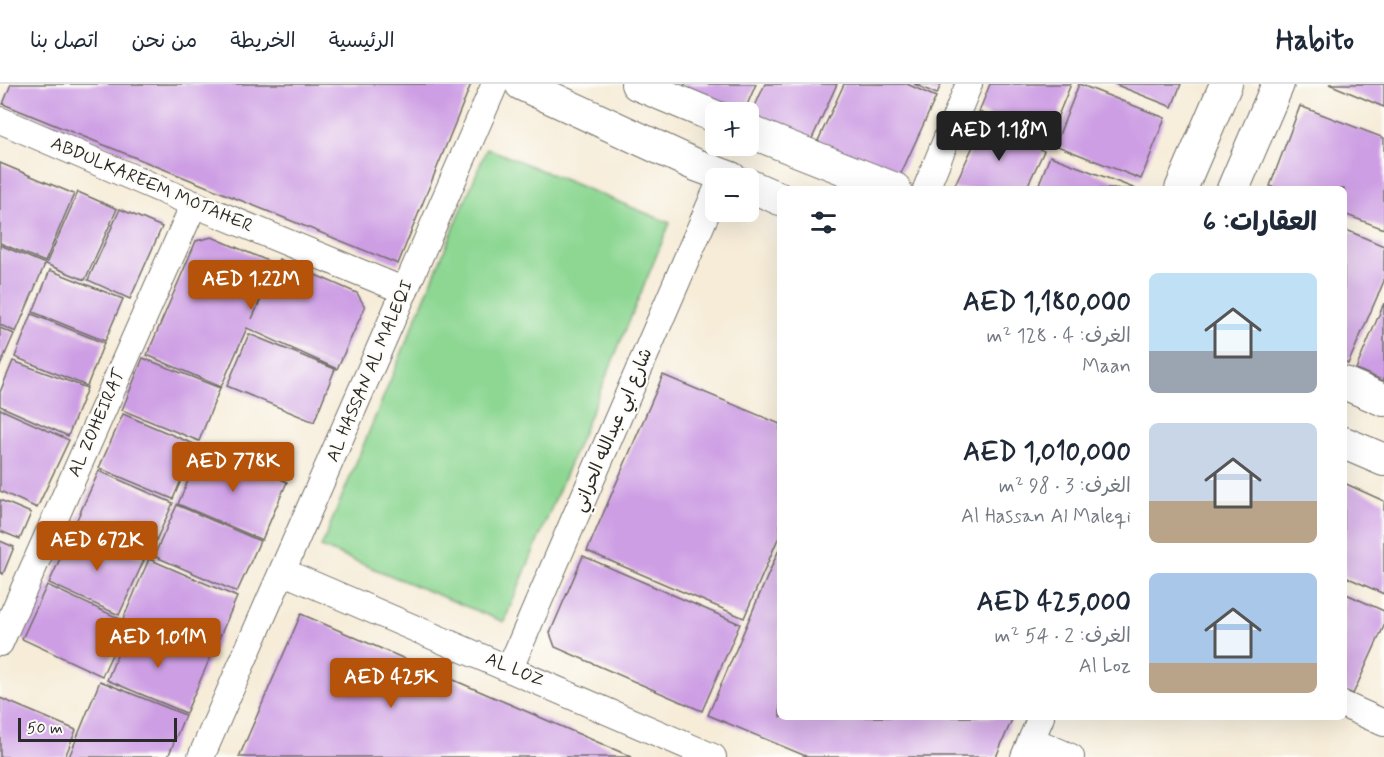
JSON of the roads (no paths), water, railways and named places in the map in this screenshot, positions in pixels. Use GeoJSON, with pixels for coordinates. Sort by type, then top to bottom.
{"type":"FeatureCollection","features":[{"type":"Feature","properties":{"kind":"street","name":"AL HASSAN AL MALEQI"},"geometry":{"type":"LineString","coordinates":[[201,757],[284,572],[495,84]]}},
{"type":"Feature","properties":{"kind":"street"},"geometry":{"type":"LineString","coordinates":[[521,84],[708,168]]}},
{"type":"Feature","properties":{"kind":"street"},"geometry":{"type":"LineString","coordinates":[[637,84],[705,112]]}},
{"type":"Feature","properties":{"kind":"street"},"geometry":{"type":"LineString","coordinates":[[927,186],[969,84]]}},
{"type":"Feature","properties":{"kind":"street"},"geometry":{"type":"LineString","coordinates":[[1182,186],[1226,84]]}},
{"type":"Feature","properties":{"kind":"street"},"geometry":{"type":"LineString","coordinates":[[1234,186],[1278,84]]}},
{"type":"Feature","properties":{"kind":"street","name":"ABDULKAREEM MOTAHER"},"geometry":{"type":"LineString","coordinates":[[0,120],[194,204],[405,291]]}},
{"type":"Feature","properties":{"kind":"street"},"geometry":{"type":"LineString","coordinates":[[759,141],[887,186]]}},
{"type":"Feature","properties":{"kind":"street"},"geometry":{"type":"LineString","coordinates":[[759,190],[777,198]]}},
{"type":"Feature","properties":{"kind":"street","name":"AL ZOHEIRAT"},"geometry":{"type":"LineString","coordinates":[[0,643],[194,204]]}},
{"type":"Feature","properties":{"kind":"street","name":"شارع ابي عبدالله الحراني"},"geometry":{"type":"LineString","coordinates":[[510,668],[705,219]]}},
{"type":"Feature","properties":{"kind":"street"},"geometry":{"type":"LineString","coordinates":[[1347,384],[1384,400]]}},
{"type":"Feature","properties":{"kind":"street"},"geometry":{"type":"LineString","coordinates":[[1347,444],[1384,460]]}},
{"type":"Feature","properties":{"kind":"street","name":"AL LOZ"},"geometry":{"type":"LineString","coordinates":[[284,572],[713,757]]}},
{"type":"Feature","properties":{"kind":"street"},"geometry":{"type":"LineString","coordinates":[[1347,706],[1384,723]]}},
{"type":"Feature","properties":{"kind":"street"},"geometry":{"type":"LineString","coordinates":[[1033,738],[1071,757]]}}]}
